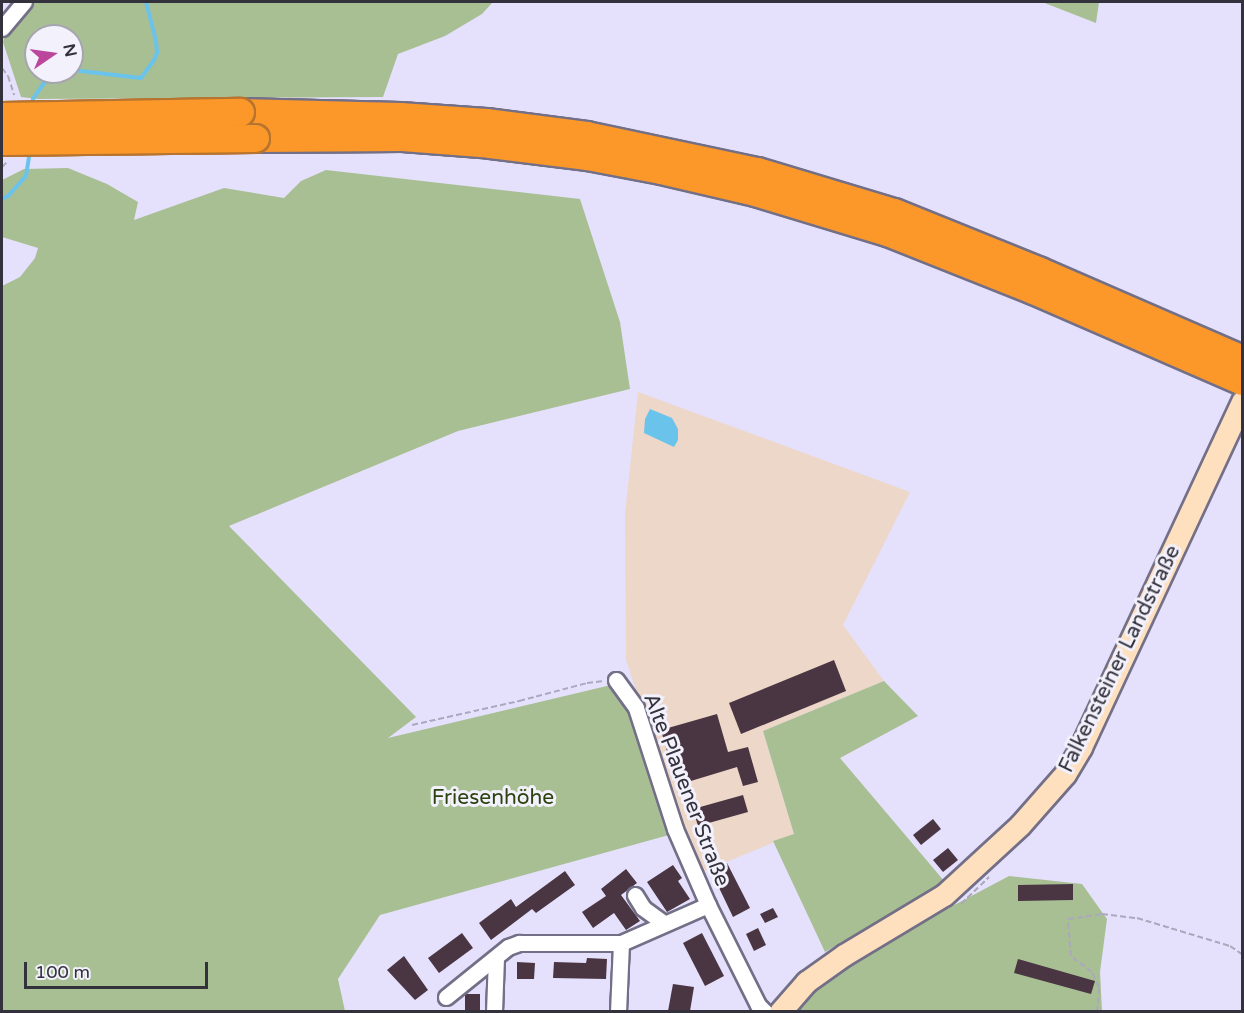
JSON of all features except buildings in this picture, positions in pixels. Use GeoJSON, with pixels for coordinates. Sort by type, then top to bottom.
{"type":"FeatureCollection","features":[{"type":"Feature","properties":{"kind":"highway"},"geometry":{"type":"LineString","coordinates":[[2,116],[240,112],[400,116],[486,122],[586,135],[758,171],[894,212],[1040,271],[1242,359]]}},
{"type":"Feature","properties":{"kind":"highway"},"geometry":{"type":"LineString","coordinates":[[2,141],[402,137],[490,144],[597,158],[755,192],[898,236],[1034,290],[1242,381]]}},
{"type":"Feature","properties":{"kind":"main road","name":"Falkensteiner Landstraße"},"geometry":{"type":"LineString","coordinates":[[780,1011],[806,982],[844,955],[944,895],[1020,825],[1065,774],[1081,747],[1242,401]]}},
{"type":"Feature","properties":{"kind":"street"},"geometry":{"type":"LineString","coordinates":[[2,28],[24,2]]}},
{"type":"Feature","properties":{"kind":"street","name":"Alte Plauener Straße"},"geometry":{"type":"LineString","coordinates":[[616,680],[636,708],[675,829],[708,905],[758,1005],[765,1011]]}},
{"type":"Feature","properties":{"kind":"street"},"geometry":{"type":"LineString","coordinates":[[635,895],[643,908],[664,923]]}},
{"type":"Feature","properties":{"kind":"street"},"geometry":{"type":"LineString","coordinates":[[446,997],[508,947],[519,943],[621,943],[708,905]]}},
{"type":"Feature","properties":{"kind":"street"},"geometry":{"type":"LineString","coordinates":[[618,1011],[621,943]]}},
{"type":"Feature","properties":{"kind":"street"},"geometry":{"type":"LineString","coordinates":[[494,1011],[496,958]]}},
{"type":"Feature","properties":{"kind":"path"},"geometry":{"type":"LineString","coordinates":[[412,725],[587,683],[616,680]]}},
{"type":"Feature","properties":{"kind":"path"},"geometry":{"type":"LineString","coordinates":[[1097,1011],[1099,987],[1092,972],[1071,956],[1068,919],[1102,915],[1137,918],[1230,946],[1242,954]]}},
{"type":"Feature","properties":{"kind":"shaded area"},"geometry":{"type":"Polygon","coordinates":[[[638,392],[910,492],[843,625],[884,681],[763,731],[794,834],[702,872],[683,831],[626,660],[625,514],[638,392]]]}},
{"type":"Feature","properties":{"kind":"green space"},"geometry":{"type":"Polygon","coordinates":[[[31,2],[510,2],[492,3],[482,14],[445,36],[398,54],[383,97],[38,99],[21,97],[3,42],[6,32],[31,2]]]}},
{"type":"Feature","properties":{"kind":"green space"},"geometry":{"type":"Polygon","coordinates":[[[1042,2],[1099,2],[1096,23],[1042,2]]]}},
{"type":"Feature","properties":{"kind":"green space","name":"Friesenhöhe"},"geometry":{"type":"Polygon","coordinates":[[[68,168],[107,184],[138,202],[134,220],[224,188],[284,198],[301,181],[326,170],[580,199],[620,322],[630,389],[458,431],[229,526],[416,717],[388,738],[611,685],[627,705],[669,835],[380,915],[338,979],[345,1011],[2,1012],[2,286],[20,277],[35,258],[38,248],[2,237],[2,180],[24,169],[68,168]]]}},
{"type":"Feature","properties":{"kind":"green space"},"geometry":{"type":"Polygon","coordinates":[[[884,681],[918,716],[840,758],[945,882],[825,952],[773,841],[794,834],[763,731],[884,681]]]}},
{"type":"Feature","properties":{"kind":"green space"},"geometry":{"type":"Polygon","coordinates":[[[1009,876],[1082,884],[1107,919],[1100,972],[1102,1011],[793,1012],[799,999],[896,936],[1009,876]]]}},
{"type":"Feature","properties":{"kind":"water"},"geometry":{"type":"Polygon","coordinates":[[[650,409],[672,418],[678,429],[678,440],[674,447],[644,433],[645,419],[650,409]]]}},
{"type":"Feature","properties":{"kind":"waterway"},"geometry":{"type":"LineString","coordinates":[[84,71],[141,78],[157,53],[146,2]]}},
{"type":"Feature","properties":{"kind":"waterway"},"geometry":{"type":"LineString","coordinates":[[33,105],[33,99],[43,84]]}},
{"type":"Feature","properties":{"kind":"waterway"},"geometry":{"type":"LineString","coordinates":[[2,199],[8,196],[26,176],[30,151]]}}]}
